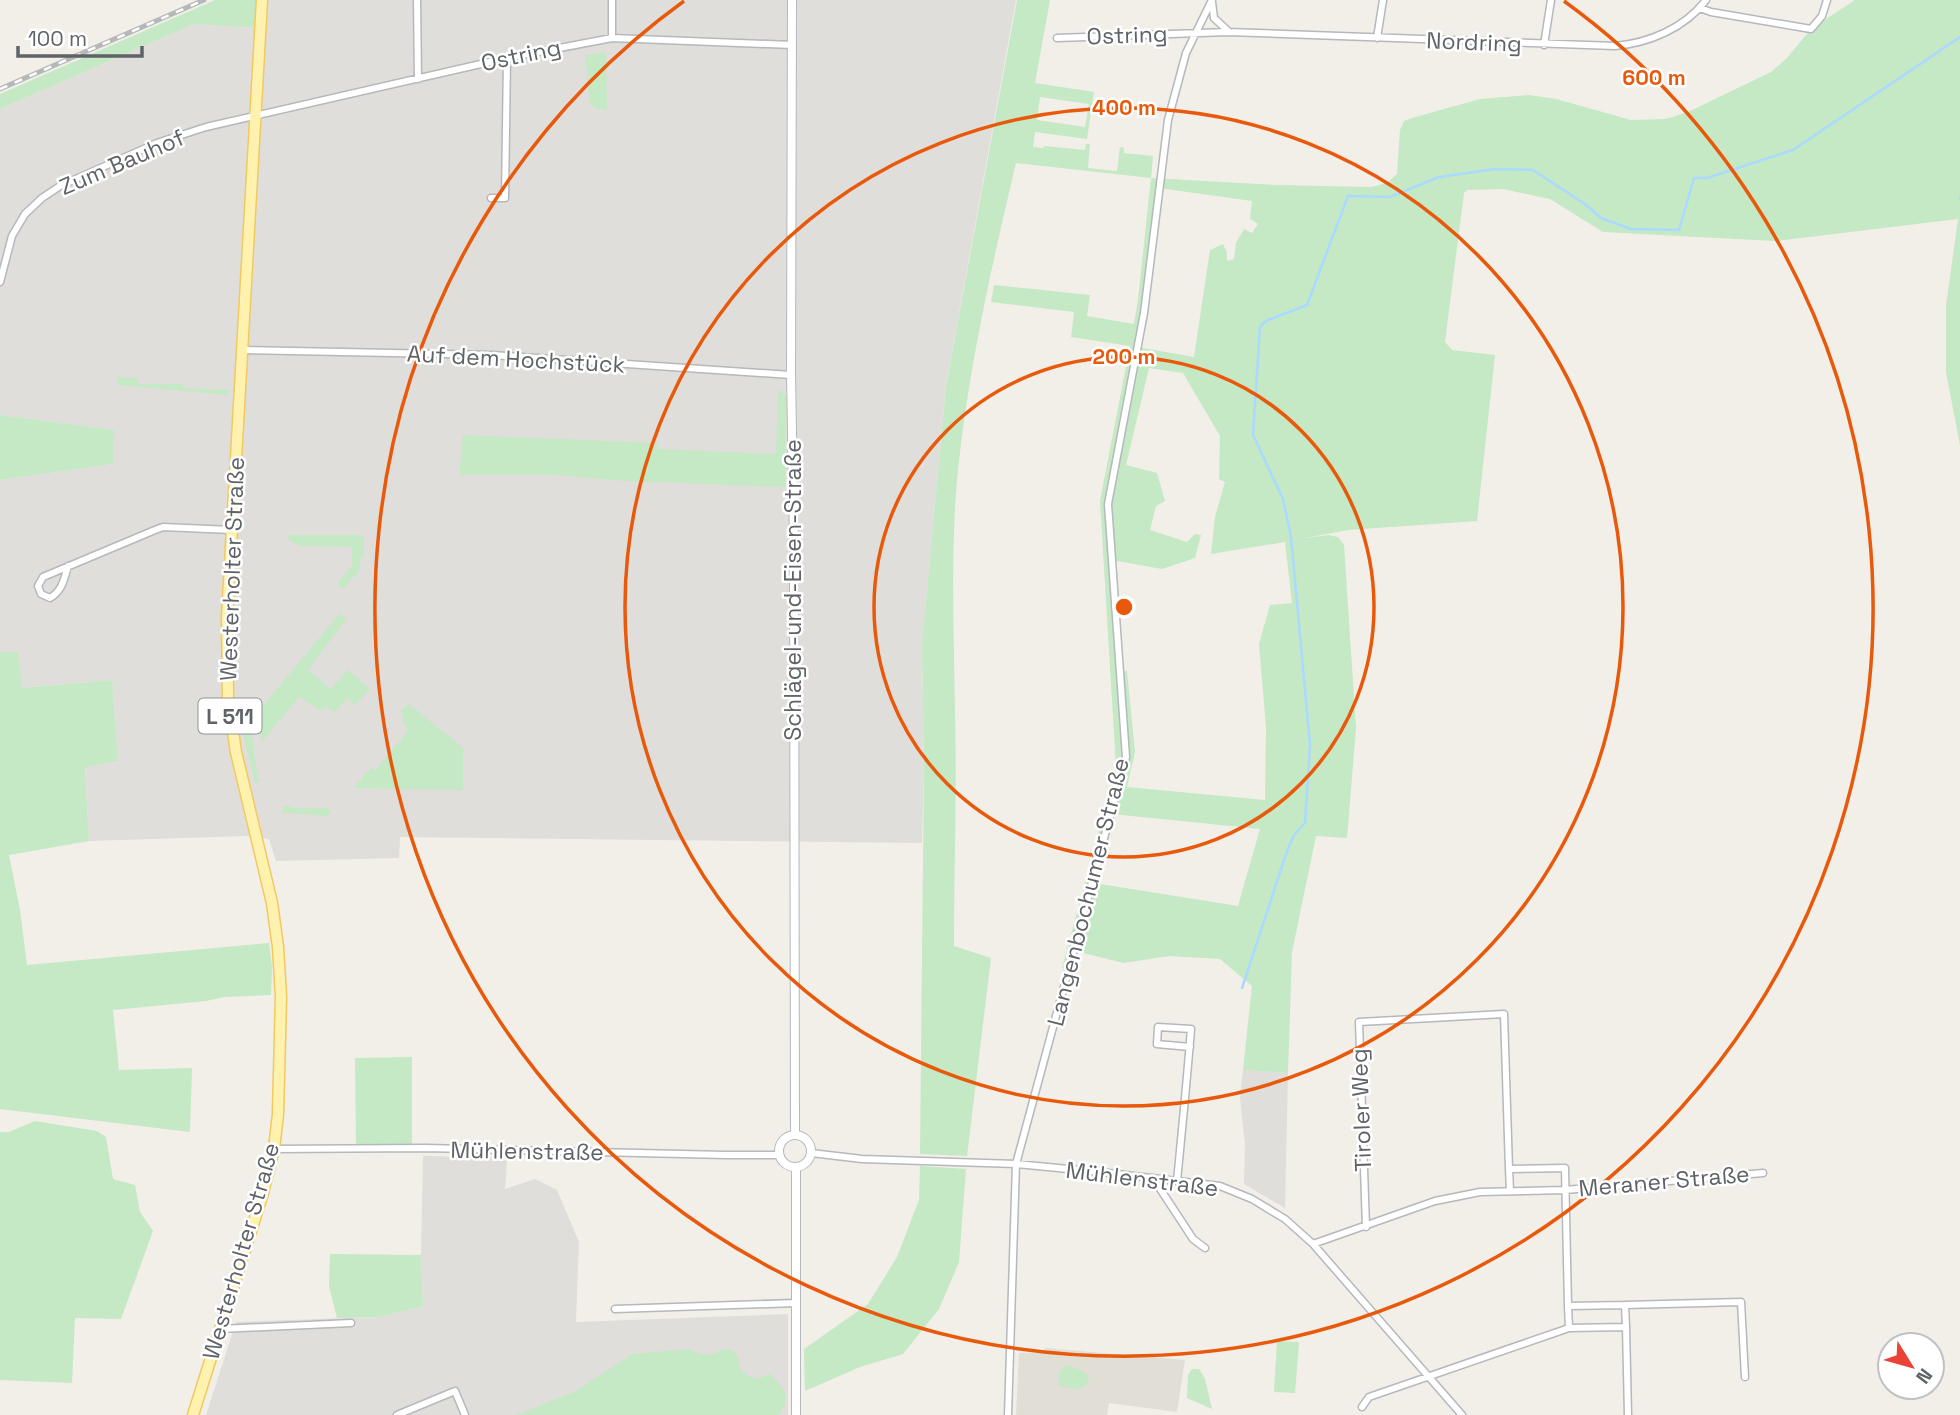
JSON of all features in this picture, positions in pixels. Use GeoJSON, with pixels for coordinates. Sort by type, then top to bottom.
{"type":"FeatureCollection","features":[{"type":"Feature","properties":{"kind":"main road","name":"Westerholter Straße"},"geometry":{"type":"LineString","coordinates":[[193,1415],[274,1149],[280,1050],[281,997],[272,903],[241,779],[228,699],[227,617],[231,530],[262,0]]}},
{"type":"Feature","properties":{"kind":"street"},"geometry":{"type":"LineString","coordinates":[[417,0],[418,79]]}},
{"type":"Feature","properties":{"kind":"street"},"geometry":{"type":"LineString","coordinates":[[611,0],[612,38]]}},
{"type":"Feature","properties":{"kind":"street","name":"Schlägel-und-Eisen-Straße"},"geometry":{"type":"LineString","coordinates":[[792,0],[795,1135]]}},
{"type":"Feature","properties":{"kind":"street"},"geometry":{"type":"LineString","coordinates":[[1212,0],[1214,18],[1219,26],[1228,32]]}},
{"type":"Feature","properties":{"kind":"street","name":"Langenbochumer Straße"},"geometry":{"type":"LineString","coordinates":[[1007,1415],[1016,1164],[1126,757],[1108,504],[1144,313],[1168,120],[1186,53],[1212,0]]}},
{"type":"Feature","properties":{"kind":"street"},"geometry":{"type":"LineString","coordinates":[[1377,38],[1383,0]]}},
{"type":"Feature","properties":{"kind":"street"},"geometry":{"type":"LineString","coordinates":[[1544,45],[1551,0]]}},
{"type":"Feature","properties":{"kind":"street","name":"Nordring"},"geometry":{"type":"LineString","coordinates":[[1197,32],[1615,46],[1643,42],[1671,29],[1700,8],[1706,0]]}},
{"type":"Feature","properties":{"kind":"street"},"geometry":{"type":"LineString","coordinates":[[1700,8],[1811,29],[1822,16],[1827,0]]}},
{"type":"Feature","properties":{"kind":"street","name":"Ostring"},"geometry":{"type":"LineString","coordinates":[[1057,37],[1197,32]]}},
{"type":"Feature","properties":{"kind":"street","name":"Ostring"},"geometry":{"type":"LineString","coordinates":[[256,114],[507,58],[612,38],[792,45]]}},
{"type":"Feature","properties":{"kind":"street"},"geometry":{"type":"LineString","coordinates":[[491,198],[505,198],[507,58]]}},
{"type":"Feature","properties":{"kind":"street","name":"Zum Bauhof"},"geometry":{"type":"LineString","coordinates":[[0,282],[12,236],[25,215],[42,198],[60,186],[156,143],[256,114]]}},
{"type":"Feature","properties":{"kind":"street","name":"Auf dem Hochstück"},"geometry":{"type":"LineString","coordinates":[[242,350],[492,355],[791,375]]}},
{"type":"Feature","properties":{"kind":"street"},"geometry":{"type":"LineString","coordinates":[[68,566],[64,584],[58,594],[50,598],[41,594],[38,582],[43,577],[68,566],[163,527],[231,530]]}},
{"type":"Feature","properties":{"kind":"street","name":"Tiroler Weg"},"geometry":{"type":"LineString","coordinates":[[1366,1227],[1359,1022],[1504,1014],[1509,1169]]}},
{"type":"Feature","properties":{"kind":"street"},"geometry":{"type":"LineString","coordinates":[[1177,1181],[1191,1029],[1158,1027],[1157,1044],[1189,1046]]}},
{"type":"Feature","properties":{"kind":"street"},"geometry":{"type":"LineString","coordinates":[[795,1135],[808,1141],[811,1153],[807,1163],[796,1168],[786,1164],[779,1154],[783,1141],[795,1135]]}},
{"type":"Feature","properties":{"kind":"street","name":"Mühlenstraße"},"geometry":{"type":"LineString","coordinates":[[274,1149],[425,1148],[779,1154]]}},
{"type":"Feature","properties":{"kind":"street","name":"Mühlenstraße"},"geometry":{"type":"LineString","coordinates":[[811,1153],[862,1158],[1016,1164],[1220,1186],[1252,1199],[1285,1219],[1313,1244],[1462,1415]]}},
{"type":"Feature","properties":{"kind":"street"},"geometry":{"type":"LineString","coordinates":[[796,1168],[796,1415]]}},
{"type":"Feature","properties":{"kind":"street","name":"Meraner Straße"},"geometry":{"type":"LineString","coordinates":[[1509,1169],[1565,1168],[1565,1190]]}},
{"type":"Feature","properties":{"kind":"street"},"geometry":{"type":"LineString","coordinates":[[1509,1169],[1510,1191]]}},
{"type":"Feature","properties":{"kind":"street","name":"Meraner Straße"},"geometry":{"type":"LineString","coordinates":[[1313,1244],[1435,1202],[1480,1192],[1565,1190],[1763,1173]]}},
{"type":"Feature","properties":{"kind":"street"},"geometry":{"type":"LineString","coordinates":[[1153,1178],[1194,1239],[1205,1248]]}},
{"type":"Feature","properties":{"kind":"street"},"geometry":{"type":"LineString","coordinates":[[1565,1190],[1569,1328]]}},
{"type":"Feature","properties":{"kind":"street"},"geometry":{"type":"LineString","coordinates":[[1568,1306],[1741,1302],[1745,1377]]}},
{"type":"Feature","properties":{"kind":"street"},"geometry":{"type":"LineString","coordinates":[[615,1309],[796,1303]]}},
{"type":"Feature","properties":{"kind":"street"},"geometry":{"type":"LineString","coordinates":[[1625,1305],[1628,1415]]}},
{"type":"Feature","properties":{"kind":"street"},"geometry":{"type":"LineString","coordinates":[[220,1329],[351,1323]]}},
{"type":"Feature","properties":{"kind":"street"},"geometry":{"type":"LineString","coordinates":[[1362,1407],[1369,1397],[1569,1328],[1626,1327]]}},
{"type":"Feature","properties":{"kind":"street"},"geometry":{"type":"LineString","coordinates":[[397,1415],[455,1391],[465,1415]]}},
{"type":"Feature","properties":{"kind":"shaded area"},"geometry":{"type":"Polygon","coordinates":[[[258,0],[1016,0],[946,385],[922,644],[922,843],[400,837],[399,858],[276,861],[269,839],[246,836],[89,841],[85,766],[118,761],[112,680],[21,688],[18,652],[0,652],[0,480],[113,464],[113,430],[0,415],[0,109],[194,24],[255,28],[258,0]]]}},
{"type":"Feature","properties":{"kind":"shaded area"},"geometry":{"type":"Polygon","coordinates":[[[1243,1070],[1288,1073],[1285,1208],[1244,1184],[1245,1145],[1240,1097],[1243,1070]]]}},
{"type":"Feature","properties":{"kind":"shaded area"},"geometry":{"type":"Polygon","coordinates":[[[423,1156],[494,1157],[507,1161],[505,1189],[535,1179],[557,1190],[579,1242],[576,1322],[788,1314],[788,1415],[206,1415],[236,1322],[378,1317],[423,1306],[423,1156]]]}},
{"type":"Feature","properties":{"kind":"shaded area"},"geometry":{"type":"Polygon","coordinates":[[[1045,1348],[1185,1360],[1177,1412],[1109,1403],[1107,1415],[1016,1415],[1019,1353],[1044,1353],[1045,1348]]]}},
{"type":"Feature","properties":{"kind":"green space"},"geometry":{"type":"Polygon","coordinates":[[[215,0],[258,0],[255,28],[194,24],[0,109],[0,94],[215,0]]]}},
{"type":"Feature","properties":{"kind":"green space"},"geometry":{"type":"Polygon","coordinates":[[[1017,0],[1050,0],[1035,83],[1094,92],[1087,139],[1035,132],[1033,147],[1085,150],[1086,144],[1090,144],[1088,168],[1117,171],[1120,147],[1124,148],[1124,153],[1153,156],[1151,178],[1016,163],[975,354],[958,470],[954,530],[954,946],[991,958],[967,1156],[920,1154],[924,765],[922,644],[946,386],[1017,0]],[[1040,97],[1037,120],[1085,127],[1089,104],[1040,97]]]}},
{"type":"Feature","properties":{"kind":"green space"},"geometry":{"type":"Polygon","coordinates":[[[1855,0],[1960,0],[1960,445],[1946,372],[1946,306],[1958,219],[1775,241],[1603,232],[1550,199],[1503,189],[1467,190],[1464,193],[1445,342],[1452,350],[1495,355],[1477,521],[1348,530],[1300,539],[1328,535],[1338,537],[1344,545],[1356,728],[1347,838],[1316,836],[1292,952],[1288,1073],[1243,1070],[1252,986],[1220,959],[1169,956],[1124,963],[1075,951],[1070,970],[1062,968],[1116,767],[1100,501],[1130,346],[1071,337],[1074,312],[991,302],[994,285],[1090,295],[1087,316],[1134,324],[1151,178],[1371,187],[1387,183],[1397,174],[1400,130],[1404,121],[1412,118],[1480,99],[1529,95],[1556,99],[1631,120],[1666,119],[1688,112],[1771,72],[1787,58],[1811,29],[1855,0]],[[1159,188],[1137,347],[1194,357],[1210,250],[1223,244],[1227,261],[1234,259],[1236,243],[1244,229],[1252,233],[1258,224],[1250,219],[1252,201],[1159,188]],[[1149,368],[1126,465],[1157,473],[1165,501],[1156,506],[1150,530],[1187,542],[1195,534],[1201,535],[1195,558],[1162,569],[1112,560],[1119,670],[1127,671],[1135,752],[1127,787],[1265,800],[1266,727],[1259,644],[1270,605],[1292,603],[1285,542],[1211,554],[1215,517],[1225,482],[1219,479],[1220,436],[1183,373],[1149,368]],[[1112,814],[1094,883],[1238,906],[1260,829],[1112,814]]]}},
{"type":"Feature","properties":{"kind":"green space"},"geometry":{"type":"Polygon","coordinates":[[[606,52],[607,110],[590,104],[585,55],[606,52]]]}},
{"type":"Feature","properties":{"kind":"green space"},"geometry":{"type":"Polygon","coordinates":[[[118,377],[137,378],[138,384],[183,384],[183,388],[229,390],[228,395],[117,385],[118,377]]]}},
{"type":"Feature","properties":{"kind":"green space"},"geometry":{"type":"Polygon","coordinates":[[[778,390],[783,392],[786,398],[785,487],[626,481],[556,475],[459,475],[463,435],[657,443],[657,449],[776,454],[778,390]]]}},
{"type":"Feature","properties":{"kind":"green space"},"geometry":{"type":"Polygon","coordinates":[[[0,415],[114,430],[113,464],[0,480],[0,415]]]}},
{"type":"Feature","properties":{"kind":"green space"},"geometry":{"type":"Polygon","coordinates":[[[291,535],[364,535],[364,557],[360,558],[359,571],[343,589],[337,584],[352,566],[352,547],[300,546],[286,538],[291,535]]]}},
{"type":"Feature","properties":{"kind":"green space"},"geometry":{"type":"Polygon","coordinates":[[[339,614],[347,618],[308,670],[331,689],[348,670],[370,689],[355,705],[347,699],[335,712],[325,707],[321,711],[299,697],[261,743],[258,712],[339,614]]]}},
{"type":"Feature","properties":{"kind":"green space"},"geometry":{"type":"Polygon","coordinates":[[[0,652],[18,652],[22,688],[112,680],[118,761],[85,767],[89,841],[9,855],[27,965],[269,943],[271,995],[224,997],[113,1010],[119,1070],[192,1068],[190,1132],[0,1109],[0,652]]]}},
{"type":"Feature","properties":{"kind":"green space"},"geometry":{"type":"Polygon","coordinates":[[[409,704],[463,748],[463,790],[354,788],[371,767],[375,771],[408,731],[401,710],[409,704]]]}},
{"type":"Feature","properties":{"kind":"green space"},"geometry":{"type":"Polygon","coordinates":[[[250,719],[260,782],[255,783],[243,733],[250,719]]]}},
{"type":"Feature","properties":{"kind":"green space"},"geometry":{"type":"Polygon","coordinates":[[[285,805],[293,808],[327,808],[330,812],[327,816],[283,813],[285,805]]]}},
{"type":"Feature","properties":{"kind":"green space"},"geometry":{"type":"Polygon","coordinates":[[[412,1057],[412,1145],[356,1145],[355,1058],[412,1057]]]}},
{"type":"Feature","properties":{"kind":"green space"},"geometry":{"type":"Polygon","coordinates":[[[35,1121],[97,1131],[106,1137],[113,1179],[135,1185],[140,1212],[153,1231],[121,1319],[75,1318],[72,1383],[0,1380],[0,1132],[9,1132],[35,1121]]]}},
{"type":"Feature","properties":{"kind":"green space"},"geometry":{"type":"Polygon","coordinates":[[[920,1166],[966,1169],[959,1262],[939,1309],[903,1354],[860,1367],[805,1391],[804,1349],[868,1304],[897,1257],[919,1200],[920,1166]]]}},
{"type":"Feature","properties":{"kind":"green space"},"geometry":{"type":"Polygon","coordinates":[[[330,1254],[421,1255],[423,1306],[379,1317],[337,1318],[329,1286],[330,1254]]]}},
{"type":"Feature","properties":{"kind":"green space"},"geometry":{"type":"Polygon","coordinates":[[[1277,1341],[1299,1342],[1295,1393],[1274,1392],[1277,1341]]]}},
{"type":"Feature","properties":{"kind":"green space"},"geometry":{"type":"Polygon","coordinates":[[[687,1349],[709,1355],[730,1350],[735,1353],[740,1368],[748,1376],[757,1379],[771,1374],[786,1397],[779,1415],[516,1415],[574,1392],[633,1354],[687,1349]]]}},
{"type":"Feature","properties":{"kind":"green space"},"geometry":{"type":"Polygon","coordinates":[[[1068,1365],[1086,1373],[1089,1381],[1086,1386],[1077,1389],[1058,1386],[1060,1371],[1068,1365]]]}},
{"type":"Feature","properties":{"kind":"green space"},"geometry":{"type":"Polygon","coordinates":[[[1192,1369],[1199,1369],[1205,1379],[1212,1409],[1187,1398],[1188,1375],[1192,1369]]]}},
{"type":"Feature","properties":{"kind":"waterway"},"geometry":{"type":"LineString","coordinates":[[1242,988],[1287,851],[1294,835],[1305,823],[1310,745],[1291,537],[1283,499],[1253,435],[1260,327],[1266,321],[1307,305],[1348,196],[1390,197],[1439,177],[1495,169],[1533,170],[1585,204],[1601,218],[1631,229],[1679,230],[1694,178],[1707,178],[1793,150],[1960,37]]}},
{"type":"Feature","properties":{"kind":"railway"},"geometry":{"type":"LineString","coordinates":[[0,89],[204,0]]}}]}
